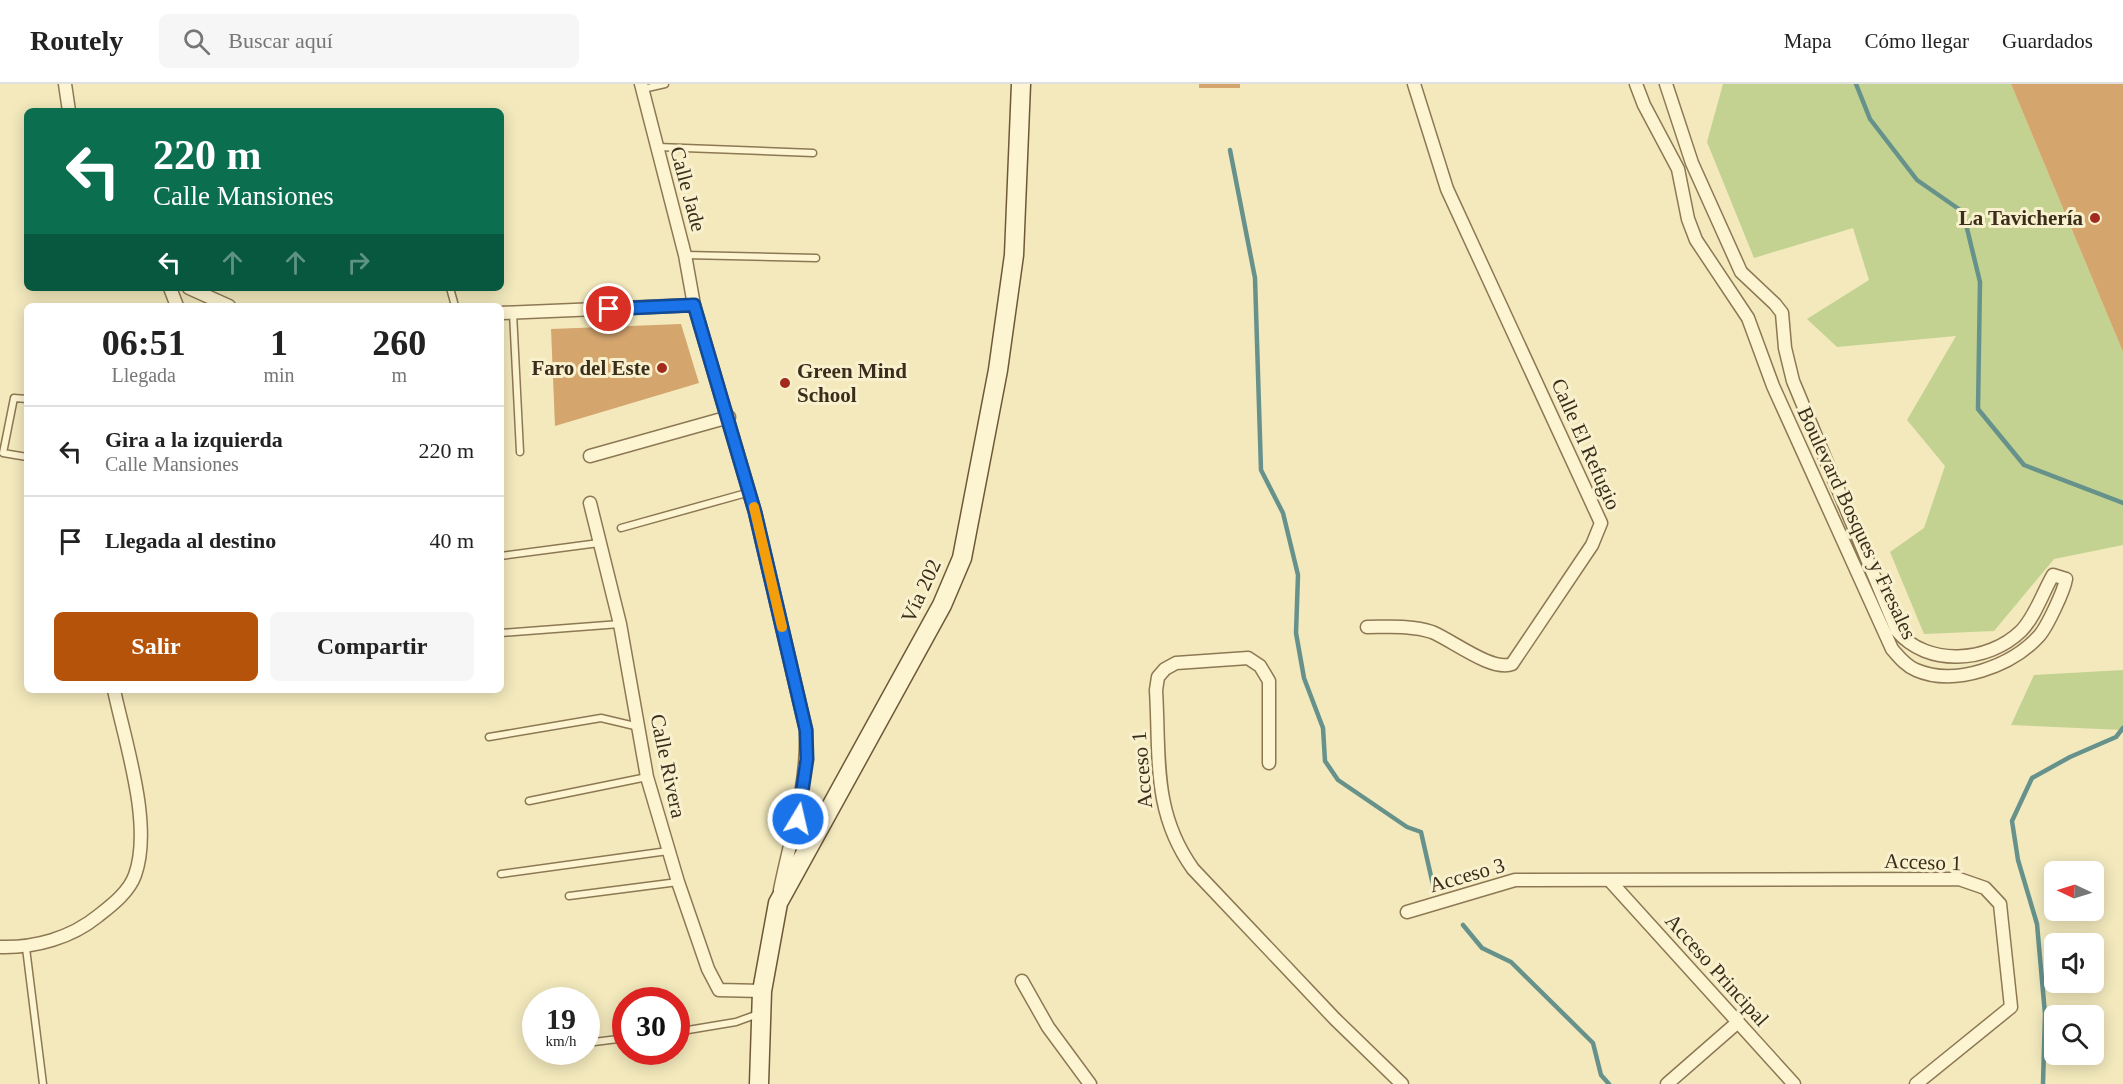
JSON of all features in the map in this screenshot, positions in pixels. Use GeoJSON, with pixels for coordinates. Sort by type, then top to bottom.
{"type":"FeatureCollection","features":[{"type":"Feature","properties":{"kind":"main road","name":"Vía 202"},"geometry":{"type":"LineString","coordinates":[[759,1084],[762,992],[778,903],[942,605],[962,558],[998,370],[1014,255],[1021,84]]}},
{"type":"Feature","properties":{"kind":"street"},"geometry":{"type":"LineString","coordinates":[[65,84],[69,108]]}},
{"type":"Feature","properties":{"kind":"street","name":"Calle El Refugio"},"geometry":{"type":"LineString","coordinates":[[1367,627],[1420,629],[1433,633],[1496,664],[1502,666],[1512,664],[1592,545],[1601,523],[1447,189],[1414,84]]}},
{"type":"Feature","properties":{"kind":"street","name":"Boulevard Bosques y Fresales"},"geometry":{"type":"LineString","coordinates":[[1636,84],[1644,105],[1678,169],[1688,219],[1696,240],[1748,318],[1773,386],[1892,649],[1909,666],[1928,674],[1970,674],[2010,658],[2040,635],[2066,579],[2053,575],[2026,625],[1991,651],[1959,656],[1932,653],[1906,642],[1897,631],[1793,381],[1785,348],[1782,313],[1741,272],[1692,163],[1665,84]]}},
{"type":"Feature","properties":{"kind":"street","name":"Calle Jade"},"geometry":{"type":"LineString","coordinates":[[642,86],[685,255],[694,305],[750,492],[806,730],[807,759],[798,819],[778,903]]}},
{"type":"Feature","properties":{"kind":"street"},"geometry":{"type":"LineString","coordinates":[[196,291],[222,303]]}},
{"type":"Feature","properties":{"kind":"street"},"geometry":{"type":"LineString","coordinates":[[507,313],[694,305]]}},
{"type":"Feature","properties":{"kind":"street"},"geometry":{"type":"LineString","coordinates":[[590,456],[729,417]]}},
{"type":"Feature","properties":{"kind":"street","name":"Calle Rivera"},"geometry":{"type":"LineString","coordinates":[[590,503],[620,624],[647,777],[668,851],[708,969],[719,990],[762,992]]}},
{"type":"Feature","properties":{"kind":"street","name":"Acceso 1"},"geometry":{"type":"LineString","coordinates":[[1269,763],[1269,681],[1260,666],[1248,658],[1176,663],[1165,669],[1158,677],[1156,690],[1162,803],[1178,847],[1193,869],[1402,1084]]}},
{"type":"Feature","properties":{"kind":"street"},"geometry":{"type":"LineString","coordinates":[[0,947],[26,948],[84,928],[124,893],[135,877],[140,854],[142,824],[115,693]]}},
{"type":"Feature","properties":{"kind":"street","name":"Acceso 1"},"geometry":{"type":"LineString","coordinates":[[1611,882],[1959,879],[1985,888],[2000,904],[2011,1007],[1916,1084]]}},
{"type":"Feature","properties":{"kind":"street","name":"Acceso 3"},"geometry":{"type":"LineString","coordinates":[[1407,912],[1515,880],[1611,882]]}},
{"type":"Feature","properties":{"kind":"street","name":"Acceso Principal"},"geometry":{"type":"LineString","coordinates":[[1611,882],[1794,1084]]}},
{"type":"Feature","properties":{"kind":"street"},"geometry":{"type":"LineString","coordinates":[[1022,981],[1048,1027],[1090,1084]]}},
{"type":"Feature","properties":{"kind":"street"},"geometry":{"type":"LineString","coordinates":[[1667,1084],[1738,1022]]}},
{"type":"Feature","properties":{"kind":"lane"},"geometry":{"type":"LineString","coordinates":[[642,86],[665,84]]}},
{"type":"Feature","properties":{"kind":"lane"},"geometry":{"type":"LineString","coordinates":[[657,147],[813,153]]}},
{"type":"Feature","properties":{"kind":"lane"},"geometry":{"type":"LineString","coordinates":[[685,255],[816,258]]}},
{"type":"Feature","properties":{"kind":"lane"},"geometry":{"type":"LineString","coordinates":[[507,313],[520,452]]}},
{"type":"Feature","properties":{"kind":"lane"},"geometry":{"type":"LineString","coordinates":[[24,399],[14,398],[3,453],[24,456]]}},
{"type":"Feature","properties":{"kind":"lane"},"geometry":{"type":"LineString","coordinates":[[621,528],[750,492]]}},
{"type":"Feature","properties":{"kind":"lane"},"geometry":{"type":"LineString","coordinates":[[504,556],[600,543]]}},
{"type":"Feature","properties":{"kind":"lane"},"geometry":{"type":"LineString","coordinates":[[504,633],[620,624]]}},
{"type":"Feature","properties":{"kind":"lane"},"geometry":{"type":"LineString","coordinates":[[489,737],[601,718],[639,727]]}},
{"type":"Feature","properties":{"kind":"lane"},"geometry":{"type":"LineString","coordinates":[[529,801],[647,777]]}},
{"type":"Feature","properties":{"kind":"lane"},"geometry":{"type":"LineString","coordinates":[[501,874],[668,851]]}},
{"type":"Feature","properties":{"kind":"lane"},"geometry":{"type":"LineString","coordinates":[[569,896],[678,882]]}},
{"type":"Feature","properties":{"kind":"lane"},"geometry":{"type":"LineString","coordinates":[[26,948],[44,1084]]}},
{"type":"Feature","properties":{"kind":"lane"},"geometry":{"type":"LineString","coordinates":[[690,1030],[736,1022],[761,1013]]}},
{"type":"Feature","properties":{"kind":"green space"},"geometry":{"type":"Polygon","coordinates":[[[1723,84],[2011,84],[2123,352],[2123,545],[2054,559],[1994,631],[1924,634],[1890,552],[1924,528],[1945,466],[1907,420],[1956,336],[1837,347],[1807,319],[1869,280],[1853,228],[1754,258],[1707,142],[1723,84]]]}},
{"type":"Feature","properties":{"kind":"green space"},"geometry":{"type":"Polygon","coordinates":[[[2123,670],[2123,730],[2011,725],[2034,675],[2123,670]]]}},
{"type":"Feature","properties":{"kind":"building"},"geometry":{"type":"Polygon","coordinates":[[[1199,84],[1240,84],[1240,88],[1199,88],[1199,84]]]}},
{"type":"Feature","properties":{"kind":"building","name":"La Tavichería"},"geometry":{"type":"Polygon","coordinates":[[[2011,84],[2123,84],[2123,352],[2011,84]]]}},
{"type":"Feature","properties":{"kind":"building"},"geometry":{"type":"Polygon","coordinates":[[[681,324],[699,383],[555,426],[551,329],[681,324]]]}},
{"type":"Feature","properties":{"kind":"waterway"},"geometry":{"type":"LineString","coordinates":[[1856,84],[1870,119],[1917,180],[1963,212],[1980,282],[1978,409],[2024,465],[2123,503]]}},
{"type":"Feature","properties":{"kind":"waterway"},"geometry":{"type":"LineString","coordinates":[[1230,150],[1255,278],[1261,470],[1283,513],[1298,575],[1296,633],[1304,678],[1323,728],[1325,761],[1338,780],[1407,827],[1421,832],[1433,885]]}},
{"type":"Feature","properties":{"kind":"waterway"},"geometry":{"type":"LineString","coordinates":[[2043,1084],[2045,1014],[2037,924],[2018,860],[2012,821],[2032,778],[2070,757],[2116,737],[2123,728]]}},
{"type":"Feature","properties":{"kind":"waterway"},"geometry":{"type":"LineString","coordinates":[[1463,925],[1482,948],[1511,962],[1593,1043],[1601,1075],[1609,1084]]}},
{"type":"Feature","properties":{"kind":"slow traffic"},"geometry":{"type":"LineString","coordinates":[[754,507],[782,627]]}},
{"type":"Feature","properties":{"kind":"place","name":"La Tavichería"},"geometry":{"type":"Point","coordinates":[2095,218]}},
{"type":"Feature","properties":{"kind":"place","name":"Faro del Este"},"geometry":{"type":"Point","coordinates":[662,368]}},
{"type":"Feature","properties":{"kind":"place","name":"Green Mind School"},"geometry":{"type":"Point","coordinates":[785,383]}},
{"type":"Feature","properties":{"kind":"route"},"geometry":{"type":"LineString","coordinates":[[609,309],[694,305],[729,417],[755,512],[806,730],[807,759],[798,819]]}}]}
